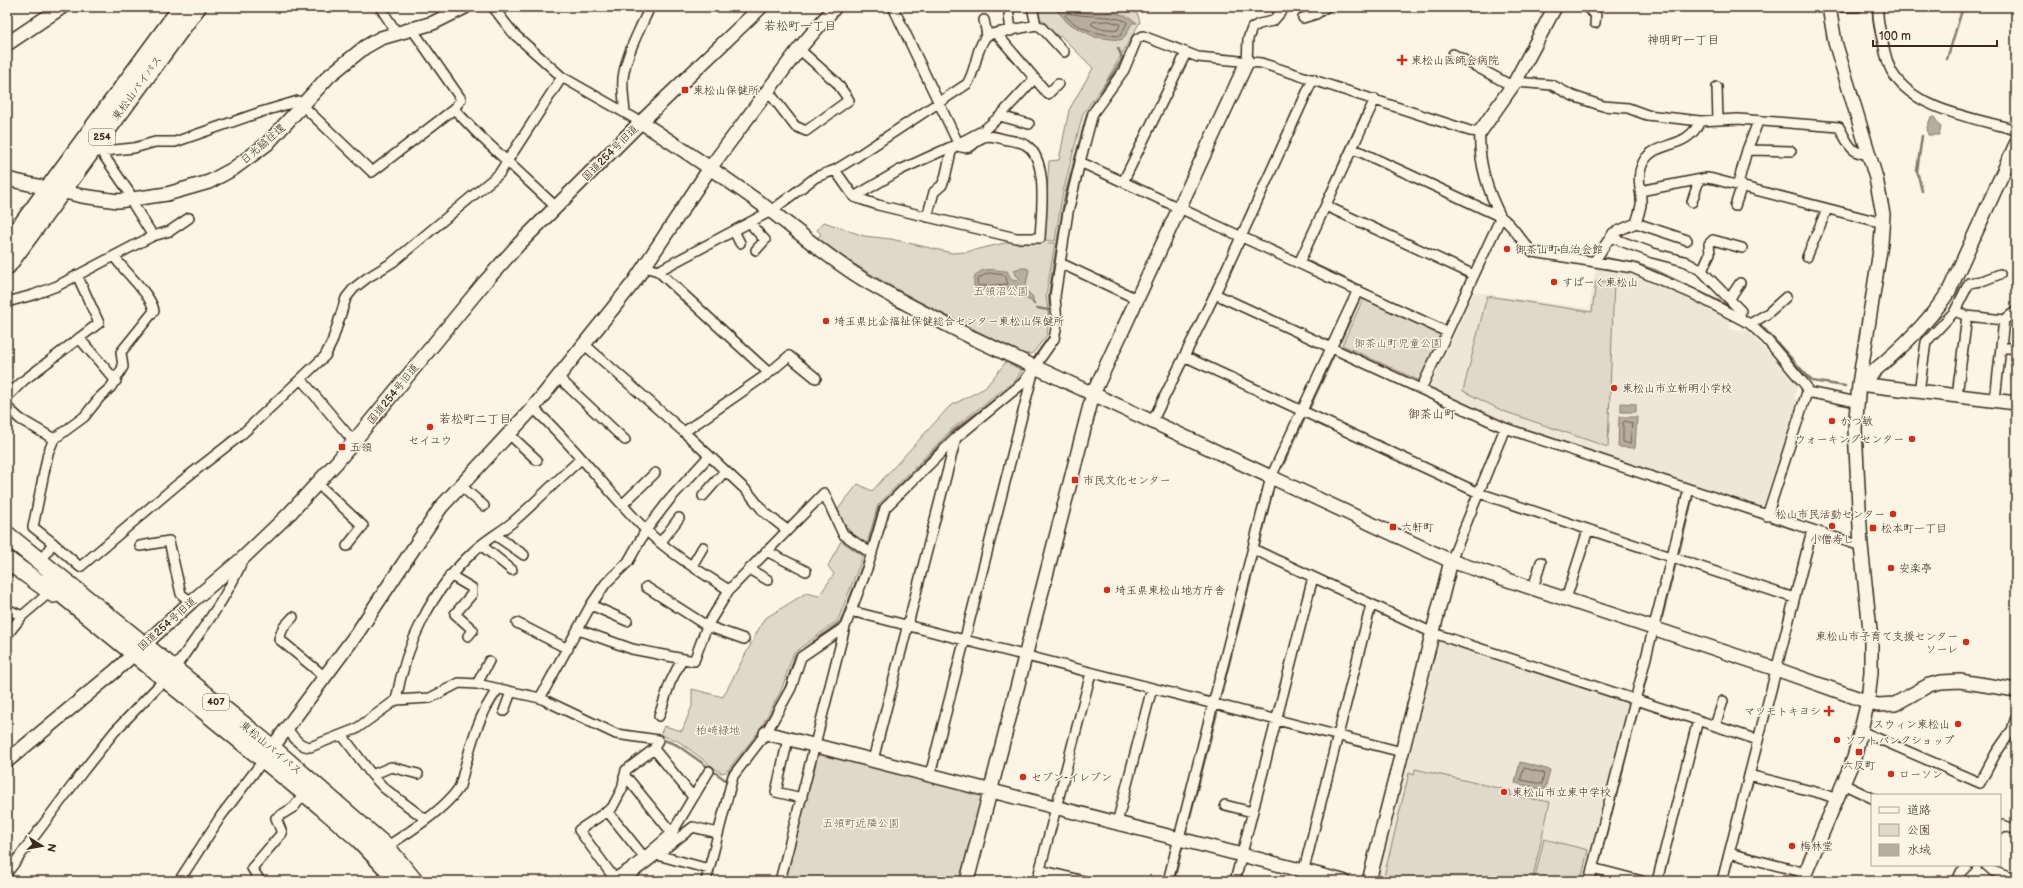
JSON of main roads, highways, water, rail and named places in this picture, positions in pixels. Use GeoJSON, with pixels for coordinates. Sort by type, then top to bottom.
{"type":"FeatureCollection","features":[{"type":"Feature","properties":{"kind":"highway","name":"東松山バイパス"},"geometry":{"type":"LineString","coordinates":[[7,266],[54,190],[182,7]]}},
{"type":"Feature","properties":{"kind":"highway","name":"東松山バイパス"},"geometry":{"type":"LineString","coordinates":[[7,245],[54,190],[197,7]]}},
{"type":"Feature","properties":{"kind":"highway"},"geometry":{"type":"LineString","coordinates":[[7,521],[49,548],[95,614]]}},
{"type":"Feature","properties":{"kind":"highway","name":"東松山バイパス"},"geometry":{"type":"LineString","coordinates":[[7,534],[95,614]]}},
{"type":"Feature","properties":{"kind":"highway","name":"東松山バイパス"},"geometry":{"type":"LineString","coordinates":[[7,548],[140,649],[386,847],[414,881]]}},
{"type":"Feature","properties":{"kind":"highway"},"geometry":{"type":"LineString","coordinates":[[7,560],[50,592],[95,614]]}},
{"type":"Feature","properties":{"kind":"highway","name":"東松山バイパス"},"geometry":{"type":"LineString","coordinates":[[269,753],[304,792],[359,839],[399,881]]}},
{"type":"Feature","properties":{"kind":"water"},"geometry":{"type":"Polygon","coordinates":[[[1054,7],[1085,13],[1117,13],[1130,18],[1137,23],[1132,23],[1124,38],[1120,40],[1095,37],[1068,23],[1054,7]]]}},
{"type":"Feature","properties":{"kind":"water"},"geometry":{"type":"Polygon","coordinates":[[[1931,117],[1934,117],[1941,127],[1939,135],[1928,135],[1927,127],[1931,117]]]}},
{"type":"Feature","properties":{"kind":"water"},"geometry":{"type":"Polygon","coordinates":[[[1027,268],[1029,270],[1025,289],[1033,297],[1033,302],[1007,289],[999,288],[980,291],[974,286],[974,278],[981,271],[1007,271],[1011,279],[1015,281],[1020,279],[1014,270],[1027,268]]]}},
{"type":"Feature","properties":{"kind":"water"},"geometry":{"type":"Polygon","coordinates":[[[1621,403],[1636,404],[1636,412],[1621,412],[1621,403]]]}},
{"type":"Feature","properties":{"kind":"water"},"geometry":{"type":"Polygon","coordinates":[[[1619,417],[1637,417],[1635,448],[1618,447],[1619,417]]]}},
{"type":"Feature","properties":{"kind":"water"},"geometry":{"type":"Polygon","coordinates":[[[1520,762],[1550,770],[1545,790],[1515,783],[1520,762]]]}},
{"type":"Feature","properties":{"kind":"waterway"},"geometry":{"type":"LineString","coordinates":[[1947,59],[1963,7]]}},
{"type":"Feature","properties":{"kind":"waterway"},"geometry":{"type":"LineString","coordinates":[[1172,42],[1192,50]]}},
{"type":"Feature","properties":{"kind":"waterway"},"geometry":{"type":"LineString","coordinates":[[1051,324],[1049,295],[1065,196],[1087,114],[1121,61],[1122,57],[1118,48]]}},
{"type":"Feature","properties":{"kind":"waterway"},"geometry":{"type":"LineString","coordinates":[[1198,53],[1227,55]]}},
{"type":"Feature","properties":{"kind":"waterway"},"geometry":{"type":"LineString","coordinates":[[1323,200],[1365,108]]}},
{"type":"Feature","properties":{"kind":"waterway"},"geometry":{"type":"LineString","coordinates":[[1922,136],[1917,171],[1922,191]]}},
{"type":"Feature","properties":{"kind":"waterway"},"geometry":{"type":"LineString","coordinates":[[1604,258],[1637,264],[1657,271],[1731,307]]}},
{"type":"Feature","properties":{"kind":"waterway"},"geometry":{"type":"LineString","coordinates":[[1309,262],[1362,287]]}},
{"type":"Feature","properties":{"kind":"waterway"},"geometry":{"type":"LineString","coordinates":[[1340,342],[1359,300]]}},
{"type":"Feature","properties":{"kind":"waterway"},"geometry":{"type":"LineString","coordinates":[[1037,308],[1048,310],[1050,312]]}},
{"type":"Feature","properties":{"kind":"waterway"},"geometry":{"type":"LineString","coordinates":[[1759,323],[1812,381],[1845,386]]}},
{"type":"Feature","properties":{"kind":"waterway"},"geometry":{"type":"LineString","coordinates":[[1036,355],[1049,337]]}},
{"type":"Feature","properties":{"kind":"waterway"},"geometry":{"type":"LineString","coordinates":[[1343,348],[1416,382]]}},
{"type":"Feature","properties":{"kind":"waterway"},"geometry":{"type":"LineString","coordinates":[[1310,407],[1333,357]]}},
{"type":"Feature","properties":{"kind":"waterway"},"geometry":{"type":"LineString","coordinates":[[868,547],[879,507],[953,431],[1018,382],[1023,374]]}},
{"type":"Feature","properties":{"kind":"waterway"},"geometry":{"type":"LineString","coordinates":[[1282,467],[1304,420]]}},
{"type":"Feature","properties":{"kind":"waterway"},"geometry":{"type":"LineString","coordinates":[[1259,546],[1272,492]]}},
{"type":"Feature","properties":{"kind":"waterway"},"geometry":{"type":"LineString","coordinates":[[1679,552],[1692,499]]}},
{"type":"Feature","properties":{"kind":"waterway"},"geometry":{"type":"LineString","coordinates":[[1220,699],[1256,558]]}},
{"type":"Feature","properties":{"kind":"waterway"},"geometry":{"type":"LineString","coordinates":[[726,783],[729,772],[760,733],[785,689],[795,656],[841,621],[865,559]]}},
{"type":"Feature","properties":{"kind":"waterway"},"geometry":{"type":"LineString","coordinates":[[1662,617],[1675,566]]}},
{"type":"Feature","properties":{"kind":"waterway"},"geometry":{"type":"LineString","coordinates":[[1642,694],[1647,675]]}},
{"type":"Feature","properties":{"kind":"waterway"},"geometry":{"type":"LineString","coordinates":[[1599,862],[1638,709]]}},
{"type":"Feature","properties":{"kind":"waterway"},"geometry":{"type":"LineString","coordinates":[[1186,832],[1217,713]]}},
{"type":"Feature","properties":{"kind":"waterway"},"geometry":{"type":"LineString","coordinates":[[664,740],[677,745],[708,767]]}},
{"type":"Feature","properties":{"kind":"waterway"},"geometry":{"type":"LineString","coordinates":[[713,771],[727,781]]}},
{"type":"Feature","properties":{"kind":"waterway"},"geometry":{"type":"LineString","coordinates":[[691,834],[693,832],[708,836]]}},
{"type":"Feature","properties":{"kind":"waterway"},"geometry":{"type":"LineString","coordinates":[[1174,881],[1182,847]]}},
{"type":"Feature","properties":{"kind":"waterway"},"geometry":{"type":"LineString","coordinates":[[706,861],[709,851]]}},
{"type":"Feature","properties":{"kind":"place","name":"東松山医師会病院"},"geometry":{"type":"Point","coordinates":[1402,60]}},
{"type":"Feature","properties":{"kind":"place","name":"東松山保健所"},"geometry":{"type":"Point","coordinates":[685,90]}},
{"type":"Feature","properties":{"kind":"place","name":"御茶山町自治会館"},"geometry":{"type":"Point","coordinates":[1507,249]}},
{"type":"Feature","properties":{"kind":"place","name":"すぱーく東松山"},"geometry":{"type":"Point","coordinates":[1554,282]}},
{"type":"Feature","properties":{"kind":"place","name":"埼玉県比企福祉保健総合センター東松山保健所"},"geometry":{"type":"Point","coordinates":[826,321]}},
{"type":"Feature","properties":{"kind":"place","name":"東松山市立新明小学校"},"geometry":{"type":"Point","coordinates":[1614,388]}},
{"type":"Feature","properties":{"kind":"place","name":"かつ敏"},"geometry":{"type":"Point","coordinates":[1832,421]}},
{"type":"Feature","properties":{"kind":"place","name":"セイユウ"},"geometry":{"type":"Point","coordinates":[430,427]}},
{"type":"Feature","properties":{"kind":"place","name":"ウォーキングセンター"},"geometry":{"type":"Point","coordinates":[1912,439]}},
{"type":"Feature","properties":{"kind":"place","name":"五領"},"geometry":{"type":"Point","coordinates":[342,447]}},
{"type":"Feature","properties":{"kind":"place","name":"市民文化センター"},"geometry":{"type":"Point","coordinates":[1075,480]}},
{"type":"Feature","properties":{"kind":"place","name":"松山市民活動センター"},"geometry":{"type":"Point","coordinates":[1893,514]}},
{"type":"Feature","properties":{"kind":"place","name":"小僧寿し"},"geometry":{"type":"Point","coordinates":[1832,526]}},
{"type":"Feature","properties":{"kind":"place","name":"六軒町"},"geometry":{"type":"Point","coordinates":[1393,527]}},
{"type":"Feature","properties":{"kind":"place","name":"松本町一丁目"},"geometry":{"type":"Point","coordinates":[1873,528]}},
{"type":"Feature","properties":{"kind":"place","name":"安楽亭"},"geometry":{"type":"Point","coordinates":[1891,568]}},
{"type":"Feature","properties":{"kind":"place","name":"埼玉県東松山地方庁舎"},"geometry":{"type":"Point","coordinates":[1107,590]}},
{"type":"Feature","properties":{"kind":"place","name":"東松山市子育て支援センター ソーレ"},"geometry":{"type":"Point","coordinates":[1966,642]}},
{"type":"Feature","properties":{"kind":"place","name":"マツモトキヨシ"},"geometry":{"type":"Point","coordinates":[1829,711]}},
{"type":"Feature","properties":{"kind":"place","name":"スウィン東松山"},"geometry":{"type":"Point","coordinates":[1958,724]}},
{"type":"Feature","properties":{"kind":"place","name":"ソフトバンクショップ"},"geometry":{"type":"Point","coordinates":[1837,740]}},
{"type":"Feature","properties":{"kind":"place","name":"六反町"},"geometry":{"type":"Point","coordinates":[1859,752]}},
{"type":"Feature","properties":{"kind":"place","name":"ローソン"},"geometry":{"type":"Point","coordinates":[1891,774]}},
{"type":"Feature","properties":{"kind":"place","name":"セブン-イレブン"},"geometry":{"type":"Point","coordinates":[1023,777]}},
{"type":"Feature","properties":{"kind":"place","name":"東松山市立東中学校"},"geometry":{"type":"Point","coordinates":[1504,792]}},
{"type":"Feature","properties":{"kind":"place","name":"梅林堂"},"geometry":{"type":"Point","coordinates":[1792,846]}},
{"type":"Feature","properties":{"kind":"district","name":"若松町一丁目"},"geometry":{"type":"Point","coordinates":[800,26]}},
{"type":"Feature","properties":{"kind":"district","name":"神明町一丁目"},"geometry":{"type":"Point","coordinates":[1683,40]}},
{"type":"Feature","properties":{"kind":"district","name":"御茶山町"},"geometry":{"type":"Point","coordinates":[1432,414]}},
{"type":"Feature","properties":{"kind":"district","name":"若松町二丁目"},"geometry":{"type":"Point","coordinates":[475,419]}},
{"type":"Feature","properties":{"kind":"park label","name":"五領沼公園"},"geometry":{"type":"Point","coordinates":[1001,291]}},
{"type":"Feature","properties":{"kind":"park label","name":"御茶山町児童公園"},"geometry":{"type":"Point","coordinates":[1398,343]}},
{"type":"Feature","properties":{"kind":"park label","name":"柏崎緑地"},"geometry":{"type":"Point","coordinates":[718,730]}},
{"type":"Feature","properties":{"kind":"park label","name":"五領町近隣公園"},"geometry":{"type":"Point","coordinates":[861,823]}}]}
